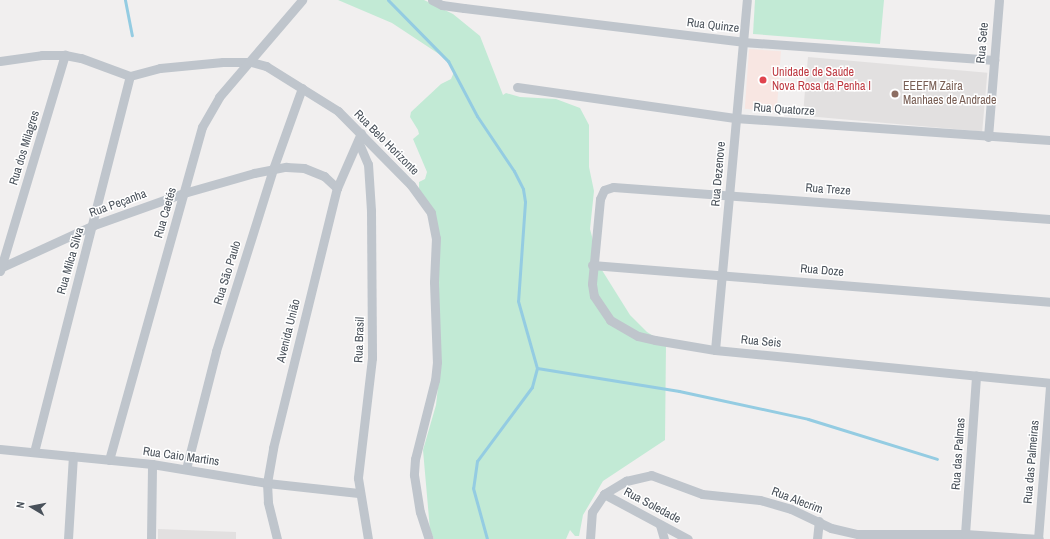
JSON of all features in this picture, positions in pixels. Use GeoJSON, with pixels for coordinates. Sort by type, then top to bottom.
{"type":"FeatureCollection","features":[{"type":"Feature","properties":{"kind":"street","name":"Rua Caetés"},"geometry":{"type":"LineString","coordinates":[[109,460],[184,193],[196,144],[209,112],[302,0]]}},
{"type":"Feature","properties":{"kind":"street","name":"Rua Quinze"},"geometry":{"type":"LineString","coordinates":[[432,0],[442,5],[464,8],[743,42],[994,60]]}},
{"type":"Feature","properties":{"kind":"street","name":"Rua Dezenove"},"geometry":{"type":"LineString","coordinates":[[715,350],[723,275],[735,118],[747,0]]}},
{"type":"Feature","properties":{"kind":"street","name":"Rua Sete"},"geometry":{"type":"LineString","coordinates":[[988,137],[999,0]]}},
{"type":"Feature","properties":{"kind":"street"},"geometry":{"type":"LineString","coordinates":[[0,61],[42,55],[65,56],[81,58],[130,76]]}},
{"type":"Feature","properties":{"kind":"street","name":"Rua dos Milagres"},"geometry":{"type":"LineString","coordinates":[[0,269],[65,56]]}},
{"type":"Feature","properties":{"kind":"street","name":"Rua Belo Horizonte"},"geometry":{"type":"LineString","coordinates":[[130,76],[160,68],[222,62],[250,62],[271,69],[338,112],[360,137],[424,201],[435,227],[437,362],[435,380],[415,459],[414,475],[417,500],[429,539]]}},
{"type":"Feature","properties":{"kind":"street","name":"Rua Milca Silva"},"geometry":{"type":"LineString","coordinates":[[34,452],[66,323],[94,225],[130,76]]}},
{"type":"Feature","properties":{"kind":"street","name":"Rua Quatorze"},"geometry":{"type":"LineString","coordinates":[[517,87],[735,118],[988,137],[1050,140]]}},
{"type":"Feature","properties":{"kind":"street","name":"Rua São Paulo"},"geometry":{"type":"LineString","coordinates":[[186,469],[216,351],[273,169],[302,88]]}},
{"type":"Feature","properties":{"kind":"street","name":"Avenida União"},"geometry":{"type":"LineString","coordinates":[[277,539],[268,502],[267,483],[273,448],[337,188],[360,137]]}},
{"type":"Feature","properties":{"kind":"street","name":"Rua Brasil"},"geometry":{"type":"LineString","coordinates":[[360,137],[366,156],[369,174],[373,317],[370,380],[359,464],[358,493],[368,539]]}},
{"type":"Feature","properties":{"kind":"street","name":"Rua Peçanha"},"geometry":{"type":"LineString","coordinates":[[0,269],[94,225],[184,193],[273,169],[304,168],[324,176],[337,188]]}},
{"type":"Feature","properties":{"kind":"street","name":"Rua Treze"},"geometry":{"type":"LineString","coordinates":[[604,190],[613,187],[1050,219]]}},
{"type":"Feature","properties":{"kind":"street","name":"Rua Seis"},"geometry":{"type":"LineString","coordinates":[[604,190],[600,199],[592,265],[594,296],[610,320],[638,336],[715,350],[1050,383]]}},
{"type":"Feature","properties":{"kind":"street","name":"Rua Doze"},"geometry":{"type":"LineString","coordinates":[[592,265],[1050,302]]}},
{"type":"Feature","properties":{"kind":"street","name":"Rua das Palmas"},"geometry":{"type":"LineString","coordinates":[[965,534],[976,375]]}},
{"type":"Feature","properties":{"kind":"street","name":"Rua das Palmeiras"},"geometry":{"type":"LineString","coordinates":[[1038,539],[1050,387]]}},
{"type":"Feature","properties":{"kind":"street","name":"Rua Caio Martins"},"geometry":{"type":"LineString","coordinates":[[0,449],[152,464],[267,483],[358,493]]}},
{"type":"Feature","properties":{"kind":"street"},"geometry":{"type":"LineString","coordinates":[[68,539],[73,456]]}},
{"type":"Feature","properties":{"kind":"street"},"geometry":{"type":"LineString","coordinates":[[151,539],[152,464]]}},
{"type":"Feature","properties":{"kind":"street","name":"Rua Alecrim"},"geometry":{"type":"LineString","coordinates":[[590,539],[592,512],[604,494],[626,481],[650,475],[702,494],[760,500],[837,529],[874,535],[965,534],[1038,539]]}},
{"type":"Feature","properties":{"kind":"street","name":"Rua Soledade"},"geometry":{"type":"LineString","coordinates":[[604,494],[688,539]]}},
{"type":"Feature","properties":{"kind":"street"},"geometry":{"type":"LineString","coordinates":[[817,539],[819,521]]}},
{"type":"Feature","properties":{"kind":"street"},"geometry":{"type":"LineString","coordinates":[[660,525],[664,539]]}},
{"type":"Feature","properties":{"kind":"shaded area","name":"Unidade de Saúde Nova Rosa da Penha I"},"geometry":{"type":"Polygon","coordinates":[[[749,49],[781,51],[777,111],[745,109],[749,49]]]}},
{"type":"Feature","properties":{"kind":"shaded area","name":"EEEFM Zaira Manhaes de Andrade"},"geometry":{"type":"Polygon","coordinates":[[[808,57],[987,73],[982,131],[803,116],[808,57]]]}},
{"type":"Feature","properties":{"kind":"shaded area"},"geometry":{"type":"Polygon","coordinates":[[[158,529],[236,532],[236,539],[158,539],[158,529]]]}},
{"type":"Feature","properties":{"kind":"green space"},"geometry":{"type":"Polygon","coordinates":[[[338,0],[424,0],[453,14],[480,36],[503,95],[506,93],[520,97],[556,99],[580,108],[589,125],[589,167],[594,191],[590,229],[600,267],[630,315],[647,332],[666,344],[665,440],[603,481],[583,515],[579,536],[575,536],[570,530],[566,539],[434,539],[430,530],[423,450],[436,405],[440,370],[438,275],[440,237],[419,189],[419,182],[425,179],[427,172],[413,139],[419,134],[418,130],[410,117],[411,112],[441,84],[451,79],[454,72],[445,58],[392,23],[338,0]]]}},
{"type":"Feature","properties":{"kind":"green space"},"geometry":{"type":"Polygon","coordinates":[[[755,0],[884,0],[880,44],[753,34],[755,0]]]}},
{"type":"Feature","properties":{"kind":"waterway"},"geometry":{"type":"LineString","coordinates":[[125,0],[132,35]]}},
{"type":"Feature","properties":{"kind":"waterway"},"geometry":{"type":"LineString","coordinates":[[388,0],[448,61],[477,116],[514,171],[523,189],[525,202],[518,301],[537,368],[532,387],[477,461],[473,488],[487,539]]}},
{"type":"Feature","properties":{"kind":"waterway"},"geometry":{"type":"LineString","coordinates":[[537,368],[679,391],[808,419],[937,459]]}},
{"type":"Feature","properties":{"kind":"place","name":"Unidade de Saúde Nova Rosa da Penha I"},"geometry":{"type":"Point","coordinates":[763,80]}},
{"type":"Feature","properties":{"kind":"place","name":"EEEFM Zaira Manhaes de Andrade"},"geometry":{"type":"Point","coordinates":[895,94]}}]}
